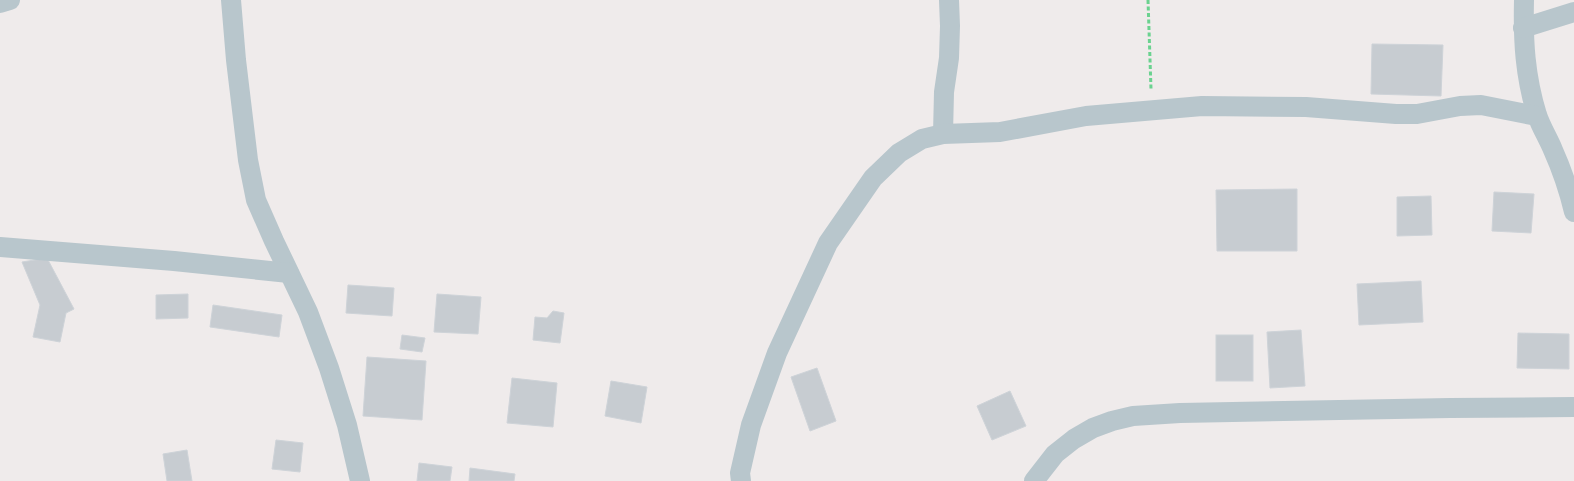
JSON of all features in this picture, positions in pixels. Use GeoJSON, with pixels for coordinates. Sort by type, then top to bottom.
{"type":"FeatureCollection","features":[{"type":"Feature","properties":{"kind":"street"},"geometry":{"type":"LineString","coordinates":[[0,3],[10,0]]}},
{"type":"Feature","properties":{"kind":"street"},"geometry":{"type":"LineString","coordinates":[[231,0],[248,160],[256,200],[308,312],[329,368],[347,425],[360,481]]}},
{"type":"Feature","properties":{"kind":"street"},"geometry":{"type":"LineString","coordinates":[[943,134],[944,92],[949,58],[949,0]]}},
{"type":"Feature","properties":{"kind":"street"},"geometry":{"type":"LineString","coordinates":[[1524,0],[1525,68],[1537,116],[1566,181],[1574,212]]}},
{"type":"Feature","properties":{"kind":"street"},"geometry":{"type":"LineString","coordinates":[[1523,28],[1574,12]]}},
{"type":"Feature","properties":{"kind":"street"},"geometry":{"type":"LineString","coordinates":[[741,481],[740,473],[751,425],[777,353],[828,242],[873,178],[899,153],[922,139],[943,134],[1000,132],[1086,116],[1202,106],[1306,107],[1417,114],[1460,106],[1481,105],[1537,116]]}},
{"type":"Feature","properties":{"kind":"street"},"geometry":{"type":"LineString","coordinates":[[0,247],[174,261],[289,273]]}},
{"type":"Feature","properties":{"kind":"street"},"geometry":{"type":"LineString","coordinates":[[1034,481],[1055,454],[1074,439],[1099,426],[1133,416],[1180,413],[1574,407]]}},
{"type":"Feature","properties":{"kind":"path"},"geometry":{"type":"LineString","coordinates":[[1148,0],[1152,110]]}},
{"type":"Feature","properties":{"kind":"building"},"geometry":{"type":"Polygon","coordinates":[[[1372,44],[1443,45],[1441,96],[1371,94],[1372,44]]]}},
{"type":"Feature","properties":{"kind":"building"},"geometry":{"type":"Polygon","coordinates":[[[1297,189],[1297,251],[1217,251],[1216,190],[1297,189]]]}},
{"type":"Feature","properties":{"kind":"building"},"geometry":{"type":"Polygon","coordinates":[[[1494,192],[1534,194],[1531,233],[1492,231],[1494,192]]]}},
{"type":"Feature","properties":{"kind":"building"},"geometry":{"type":"Polygon","coordinates":[[[1431,196],[1432,235],[1397,236],[1397,197],[1431,196]]]}},
{"type":"Feature","properties":{"kind":"building"},"geometry":{"type":"Polygon","coordinates":[[[47,258],[74,309],[66,313],[60,342],[33,337],[40,305],[22,262],[47,258]]]}},
{"type":"Feature","properties":{"kind":"building"},"geometry":{"type":"Polygon","coordinates":[[[1421,281],[1423,322],[1359,325],[1357,284],[1421,281]]]}},
{"type":"Feature","properties":{"kind":"building"},"geometry":{"type":"Polygon","coordinates":[[[348,285],[394,288],[392,316],[346,313],[348,285]]]}},
{"type":"Feature","properties":{"kind":"building"},"geometry":{"type":"Polygon","coordinates":[[[188,294],[188,318],[156,319],[156,295],[188,294]]]}},
{"type":"Feature","properties":{"kind":"building"},"geometry":{"type":"Polygon","coordinates":[[[437,294],[481,297],[478,334],[434,332],[437,294]]]}},
{"type":"Feature","properties":{"kind":"building"},"geometry":{"type":"Polygon","coordinates":[[[213,305],[282,315],[279,337],[210,327],[213,305]]]}},
{"type":"Feature","properties":{"kind":"building"},"geometry":{"type":"Polygon","coordinates":[[[553,311],[564,313],[560,343],[533,340],[535,317],[547,318],[553,311]]]}},
{"type":"Feature","properties":{"kind":"building"},"geometry":{"type":"Polygon","coordinates":[[[1301,330],[1305,386],[1270,388],[1267,332],[1301,330]]]}},
{"type":"Feature","properties":{"kind":"building"},"geometry":{"type":"Polygon","coordinates":[[[1518,333],[1569,334],[1569,369],[1517,368],[1518,333]]]}},
{"type":"Feature","properties":{"kind":"building"},"geometry":{"type":"Polygon","coordinates":[[[402,335],[425,338],[422,352],[400,349],[402,335]]]}},
{"type":"Feature","properties":{"kind":"building"},"geometry":{"type":"Polygon","coordinates":[[[1216,335],[1253,335],[1253,381],[1216,381],[1216,335]]]}},
{"type":"Feature","properties":{"kind":"building"},"geometry":{"type":"Polygon","coordinates":[[[367,357],[426,361],[422,420],[363,416],[367,357]]]}},
{"type":"Feature","properties":{"kind":"building"},"geometry":{"type":"Polygon","coordinates":[[[817,368],[836,421],[810,431],[791,377],[817,368]]]}},
{"type":"Feature","properties":{"kind":"building"},"geometry":{"type":"Polygon","coordinates":[[[512,378],[557,383],[553,427],[507,423],[512,378]]]}},
{"type":"Feature","properties":{"kind":"building"},"geometry":{"type":"Polygon","coordinates":[[[611,381],[647,387],[641,423],[605,416],[611,381]]]}},
{"type":"Feature","properties":{"kind":"building"},"geometry":{"type":"Polygon","coordinates":[[[1010,391],[1026,426],[992,440],[977,406],[1010,391]]]}},
{"type":"Feature","properties":{"kind":"building"},"geometry":{"type":"Polygon","coordinates":[[[276,440],[303,443],[300,472],[272,469],[276,440]]]}},
{"type":"Feature","properties":{"kind":"building"},"geometry":{"type":"Polygon","coordinates":[[[187,450],[192,481],[167,481],[163,454],[187,450]]]}},
{"type":"Feature","properties":{"kind":"building"},"geometry":{"type":"Polygon","coordinates":[[[419,463],[452,467],[450,481],[417,481],[419,463]]]}},
{"type":"Feature","properties":{"kind":"building"},"geometry":{"type":"Polygon","coordinates":[[[470,468],[515,474],[514,481],[469,481],[470,468]]]}}]}
